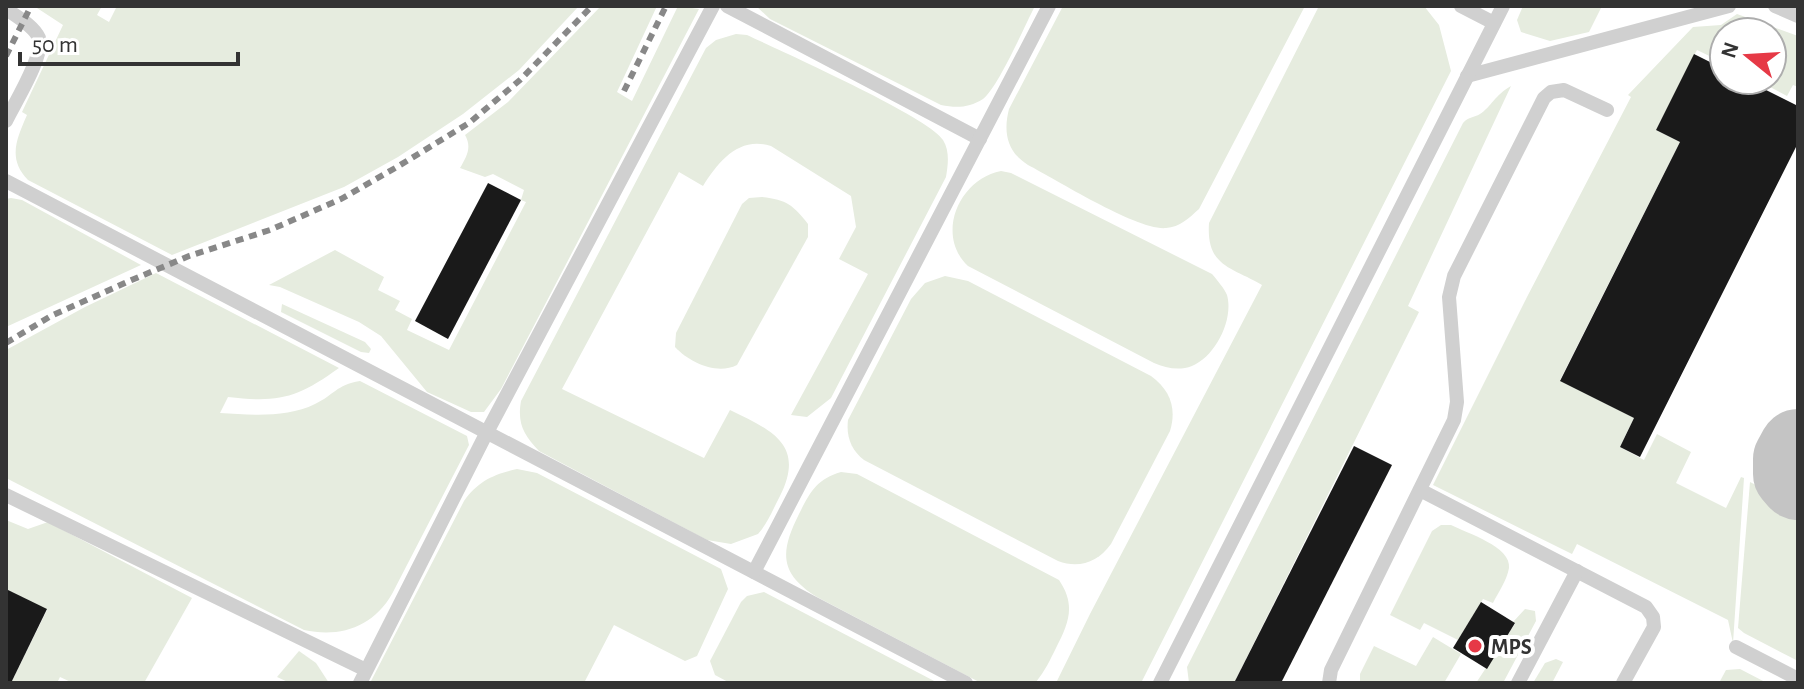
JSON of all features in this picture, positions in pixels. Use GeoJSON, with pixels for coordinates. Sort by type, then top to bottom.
{"type":"FeatureCollection","features":[{"type":"Feature","properties":{"kind":"lane"},"geometry":{"type":"LineString","coordinates":[[6,495],[363,676],[486,434],[713,6]]}},
{"type":"Feature","properties":{"kind":"lane"},"geometry":{"type":"LineString","coordinates":[[727,6],[980,139]]}},
{"type":"Feature","properties":{"kind":"lane"},"geometry":{"type":"LineString","coordinates":[[754,572],[1049,6]]}},
{"type":"Feature","properties":{"kind":"lane"},"geometry":{"type":"LineString","coordinates":[[1461,6],[1494,23]]}},
{"type":"Feature","properties":{"kind":"lane"},"geometry":{"type":"LineString","coordinates":[[1160,683],[1503,6]]}},
{"type":"Feature","properties":{"kind":"lane"},"geometry":{"type":"LineString","coordinates":[[1467,76],[1729,6]]}},
{"type":"Feature","properties":{"kind":"lane"},"geometry":{"type":"LineString","coordinates":[[1775,6],[1798,16]]}},
{"type":"Feature","properties":{"kind":"lane"},"geometry":{"type":"LineString","coordinates":[[6,9],[35,31],[40,45],[37,58],[6,121]]}},
{"type":"Feature","properties":{"kind":"lane"},"geometry":{"type":"LineString","coordinates":[[1329,683],[1331,670],[1454,420],[1457,402],[1449,297],[1454,276],[1544,98],[1551,92],[1564,90],[1607,110]]}},
{"type":"Feature","properties":{"kind":"lane"},"geometry":{"type":"LineString","coordinates":[[6,181],[966,683]]}},
{"type":"Feature","properties":{"kind":"lane"},"geometry":{"type":"LineString","coordinates":[[1420,490],[1646,607],[1653,617],[1654,627],[1623,683]]}},
{"type":"Feature","properties":{"kind":"lane"},"geometry":{"type":"LineString","coordinates":[[1518,683],[1577,571]]}},
{"type":"Feature","properties":{"kind":"lane"},"geometry":{"type":"LineString","coordinates":[[1736,647],[1798,679]]}},
{"type":"Feature","properties":{"kind":"shaded area"},"geometry":{"type":"Polygon","coordinates":[[[38,6],[102,6],[97,15],[109,22],[117,6],[579,6],[519,70],[463,114],[398,157],[344,187],[172,255],[28,180],[22,172],[16,148],[27,115],[22,112],[63,25],[38,6]]]}},
{"type":"Feature","properties":{"kind":"shaded area"},"geometry":{"type":"Polygon","coordinates":[[[601,6],[657,6],[617,92],[632,101],[678,6],[699,9],[501,389],[484,412],[471,412],[427,392],[381,336],[359,322],[269,285],[335,250],[384,277],[378,290],[400,301],[395,310],[412,319],[407,330],[449,350],[526,202],[521,200],[524,190],[493,174],[485,177],[460,168],[468,152],[465,135],[508,102],[601,6]]]}},
{"type":"Feature","properties":{"kind":"shaded area"},"geometry":{"type":"Polygon","coordinates":[[[756,6],[1035,6],[989,93],[978,102],[957,107],[941,105],[770,19],[756,6]]]}},
{"type":"Feature","properties":{"kind":"shaded area"},"geometry":{"type":"Polygon","coordinates":[[[1063,6],[1305,6],[1199,209],[1180,224],[1166,228],[1137,222],[1028,165],[1011,148],[1006,126],[1009,109],[1063,6]]]}},
{"type":"Feature","properties":{"kind":"shaded area"},"geometry":{"type":"Polygon","coordinates":[[[1319,6],[1424,6],[1439,25],[1451,71],[1141,683],[1056,683],[1262,285],[1231,269],[1217,257],[1209,238],[1209,223],[1319,6]]]}},
{"type":"Feature","properties":{"kind":"shaded area"},"geometry":{"type":"Polygon","coordinates":[[[1523,6],[1602,6],[1589,32],[1550,41],[1521,32],[1517,20],[1523,6]]]}},
{"type":"Feature","properties":{"kind":"shaded area"},"geometry":{"type":"Polygon","coordinates":[[[1708,26],[1708,55],[1697,50],[1656,130],[1680,142],[1560,380],[1634,418],[1620,447],[1644,460],[1657,434],[1691,452],[1676,483],[1726,508],[1741,477],[1744,478],[1733,643],[1728,620],[1577,544],[1572,554],[1433,485],[1631,97],[1628,95],[1693,27],[1708,26]]]}},
{"type":"Feature","properties":{"kind":"shaded area"},"geometry":{"type":"Polygon","coordinates":[[[1788,32],[1798,36],[1798,87],[1793,85],[1788,94],[1788,32]]]}},
{"type":"Feature","properties":{"kind":"shaded area"},"geometry":{"type":"Polygon","coordinates":[[[736,34],[747,35],[912,116],[943,140],[948,158],[946,177],[831,398],[807,417],[791,415],[868,274],[839,259],[856,227],[851,196],[771,146],[760,144],[731,153],[703,186],[679,172],[562,389],[704,458],[730,410],[771,432],[786,451],[789,463],[787,478],[758,534],[731,544],[707,540],[539,451],[523,429],[520,409],[521,401],[706,48],[716,40],[736,34]]]}},
{"type":"Feature","properties":{"kind":"shaded area"},"geometry":{"type":"Polygon","coordinates":[[[1511,86],[1408,306],[1419,312],[1234,683],[1189,683],[1187,667],[1463,123],[1484,111],[1511,86]]]}},
{"type":"Feature","properties":{"kind":"shaded area"},"geometry":{"type":"Polygon","coordinates":[[[1001,171],[1011,173],[1212,274],[1226,292],[1228,315],[1221,336],[1208,355],[1187,368],[1159,365],[968,266],[958,253],[953,239],[956,210],[973,185],[1001,171]]]}},
{"type":"Feature","properties":{"kind":"shaded area"},"geometry":{"type":"Polygon","coordinates":[[[762,197],[784,202],[793,208],[808,224],[808,237],[737,365],[721,369],[704,366],[675,347],[676,333],[742,204],[749,198],[762,197]]]}},
{"type":"Feature","properties":{"kind":"shaded area"},"geometry":{"type":"Polygon","coordinates":[[[6,199],[22,200],[141,265],[6,327],[6,199]]]}},
{"type":"Feature","properties":{"kind":"shaded area"},"geometry":{"type":"Polygon","coordinates":[[[156,273],[339,368],[311,386],[287,396],[261,399],[228,397],[220,413],[293,412],[360,381],[467,436],[469,445],[392,594],[365,622],[343,631],[304,630],[6,478],[6,350],[156,273]]]}},
{"type":"Feature","properties":{"kind":"shaded area"},"geometry":{"type":"Polygon","coordinates":[[[945,276],[968,281],[1151,376],[1167,393],[1173,415],[1170,431],[1111,544],[1094,559],[1081,564],[1058,561],[864,460],[853,447],[848,420],[911,299],[925,283],[945,276]]]}},
{"type":"Feature","properties":{"kind":"shaded area"},"geometry":{"type":"Polygon","coordinates":[[[282,304],[365,342],[371,349],[369,353],[361,352],[281,312],[282,304]]]}},
{"type":"Feature","properties":{"kind":"shaded area"},"geometry":{"type":"Polygon","coordinates":[[[517,469],[537,473],[721,569],[728,589],[697,656],[685,661],[614,625],[584,683],[370,683],[464,501],[487,479],[517,469]]]}},
{"type":"Feature","properties":{"kind":"shaded area"},"geometry":{"type":"Polygon","coordinates":[[[841,472],[857,474],[1059,580],[1068,598],[1069,614],[1061,639],[1036,682],[981,683],[817,597],[795,579],[786,551],[793,527],[815,487],[841,472]]]}},
{"type":"Feature","properties":{"kind":"shaded area"},"geometry":{"type":"Polygon","coordinates":[[[1750,482],[1798,506],[1798,661],[1738,628],[1750,482]]]}},
{"type":"Feature","properties":{"kind":"shaded area"},"geometry":{"type":"Polygon","coordinates":[[[6,520],[28,529],[48,522],[192,598],[144,683],[73,683],[60,677],[57,683],[11,683],[47,610],[6,589],[6,520]]]}},
{"type":"Feature","properties":{"kind":"shaded area"},"geometry":{"type":"Polygon","coordinates":[[[1441,525],[1451,525],[1487,542],[1508,560],[1506,577],[1493,603],[1483,599],[1458,640],[1424,623],[1420,630],[1390,615],[1432,531],[1441,525]]]}},
{"type":"Feature","properties":{"kind":"shaded area"},"geometry":{"type":"Polygon","coordinates":[[[764,592],[938,683],[730,683],[715,675],[710,661],[741,602],[747,596],[764,592]]]}},
{"type":"Feature","properties":{"kind":"shaded area"},"geometry":{"type":"Polygon","coordinates":[[[1525,609],[1535,611],[1536,621],[1503,683],[1476,683],[1515,624],[1513,622],[1525,609]]]}},
{"type":"Feature","properties":{"kind":"shaded area"},"geometry":{"type":"Polygon","coordinates":[[[1433,637],[1461,654],[1444,683],[1360,683],[1360,674],[1374,646],[1416,666],[1433,637]]]}},
{"type":"Feature","properties":{"kind":"shaded area"},"geometry":{"type":"Polygon","coordinates":[[[299,651],[316,663],[329,683],[290,683],[277,677],[299,651]]]}},
{"type":"Feature","properties":{"kind":"shaded area"},"geometry":{"type":"Polygon","coordinates":[[[1556,659],[1563,662],[1552,683],[1533,683],[1545,663],[1556,659]]]}},
{"type":"Feature","properties":{"kind":"shaded area"},"geometry":{"type":"Polygon","coordinates":[[[1740,669],[1767,683],[1719,683],[1726,670],[1740,669]]]}},
{"type":"Feature","properties":{"kind":"building"},"geometry":{"type":"Polygon","coordinates":[[[1694,54],[1708,61],[1708,96],[1778,96],[1798,106],[1798,143],[1640,457],[1620,447],[1634,418],[1560,381],[1680,142],[1656,130],[1694,54]]]}},
{"type":"Feature","properties":{"kind":"building"},"geometry":{"type":"Polygon","coordinates":[[[488,183],[521,200],[448,339],[415,321],[488,183]]]}},
{"type":"Feature","properties":{"kind":"building"},"geometry":{"type":"Polygon","coordinates":[[[1354,446],[1392,465],[1281,683],[1234,683],[1354,446]]]}},
{"type":"Feature","properties":{"kind":"building"},"geometry":{"type":"Polygon","coordinates":[[[6,589],[47,609],[11,683],[6,683],[6,589]]]}},
{"type":"Feature","properties":{"kind":"building"},"geometry":{"type":"Polygon","coordinates":[[[1481,602],[1515,623],[1487,669],[1453,648],[1481,602]]]}},
{"type":"Feature","properties":{"kind":"taxiway"},"geometry":{"type":"LineString","coordinates":[[1798,448],[1792,459],[1792,474],[1798,481]]}},
{"type":"Feature","properties":{"kind":"railway"},"geometry":{"type":"LineString","coordinates":[[6,56],[31,6]]}},
{"type":"Feature","properties":{"kind":"railway"},"geometry":{"type":"LineString","coordinates":[[6,343],[51,316],[127,282],[189,256],[270,230],[341,199],[397,167],[469,123],[520,80],[592,6]]}},
{"type":"Feature","properties":{"kind":"railway"},"geometry":{"type":"LineString","coordinates":[[624,91],[666,6]]}},
{"type":"Feature","properties":{"kind":"place","name":"MPS"},"geometry":{"type":"Point","coordinates":[1475,646]}}]}
